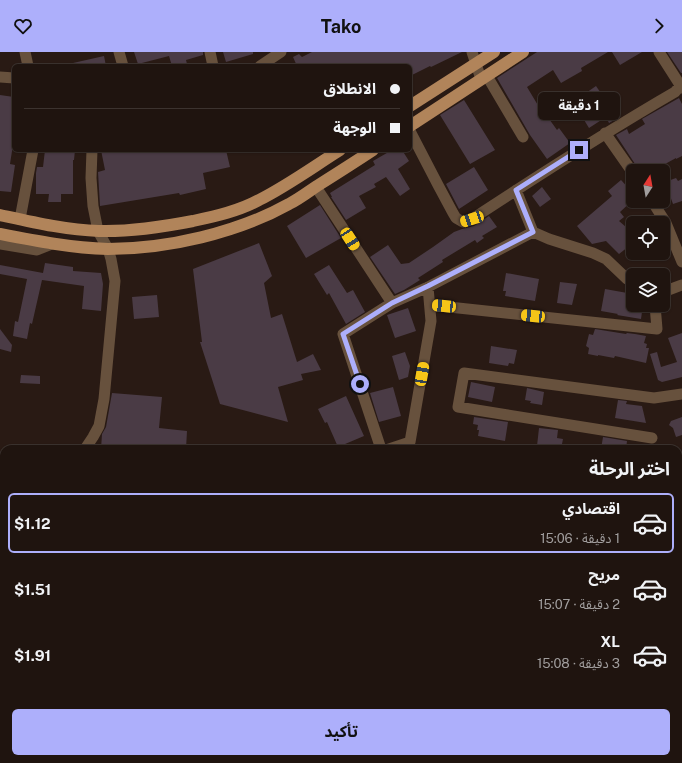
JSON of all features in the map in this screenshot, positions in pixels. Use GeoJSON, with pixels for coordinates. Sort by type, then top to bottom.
{"type":"FeatureCollection","features":[{"type":"Feature","properties":{"kind":"main road"},"geometry":{"type":"LineString","coordinates":[[412,125],[523,52]]}},
{"type":"Feature","properties":{"kind":"main road"},"geometry":{"type":"LineString","coordinates":[[412,105],[492,53]]}},
{"type":"Feature","properties":{"kind":"main road"},"geometry":{"type":"LineString","coordinates":[[0,215],[66,227],[98,231],[153,228],[233,211],[259,200],[282,187],[337,152]]}},
{"type":"Feature","properties":{"kind":"main road"},"geometry":{"type":"LineString","coordinates":[[0,234],[52,244],[108,249],[170,243],[201,237],[232,229],[261,218],[290,204],[370,152]]}},
{"type":"Feature","properties":{"kind":"street"},"geometry":{"type":"LineString","coordinates":[[25,52],[28,64]]}},
{"type":"Feature","properties":{"kind":"street"},"geometry":{"type":"LineString","coordinates":[[119,52],[122,64]]}},
{"type":"Feature","properties":{"kind":"street"},"geometry":{"type":"LineString","coordinates":[[210,52],[213,64]]}},
{"type":"Feature","properties":{"kind":"street"},"geometry":{"type":"LineString","coordinates":[[263,64],[281,52]]}},
{"type":"Feature","properties":{"kind":"street"},"geometry":{"type":"LineString","coordinates":[[472,52],[476,64],[491,73]]}},
{"type":"Feature","properties":{"kind":"street"},"geometry":{"type":"LineString","coordinates":[[412,135],[456,218],[463,222],[472,219],[552,166],[631,117],[676,92],[681,86],[659,52]]}},
{"type":"Feature","properties":{"kind":"street"},"geometry":{"type":"LineString","coordinates":[[492,53],[491,73],[523,137]]}},
{"type":"Feature","properties":{"kind":"street"},"geometry":{"type":"LineString","coordinates":[[0,77],[12,78]]}},
{"type":"Feature","properties":{"kind":"street"},"geometry":{"type":"LineString","coordinates":[[606,133],[627,164]]}},
{"type":"Feature","properties":{"kind":"street"},"geometry":{"type":"LineString","coordinates":[[20,219],[33,152]]}},
{"type":"Feature","properties":{"kind":"street"},"geometry":{"type":"LineString","coordinates":[[88,445],[99,426],[104,399],[115,281],[111,259],[108,249],[98,231],[93,206],[91,178],[92,152]]}},
{"type":"Feature","properties":{"kind":"street"},"geometry":{"type":"LineString","coordinates":[[316,187],[392,303]]}},
{"type":"Feature","properties":{"kind":"street"},"geometry":{"type":"LineString","coordinates":[[516,190],[533,232],[606,259],[626,278]]}},
{"type":"Feature","properties":{"kind":"street"},"geometry":{"type":"LineString","coordinates":[[656,208],[666,223],[682,262]]}},
{"type":"Feature","properties":{"kind":"street"},"geometry":{"type":"LineString","coordinates":[[380,445],[343,334],[392,303],[533,232]]}},
{"type":"Feature","properties":{"kind":"street"},"geometry":{"type":"LineString","coordinates":[[0,244],[37,250],[52,244]]}},
{"type":"Feature","properties":{"kind":"street"},"geometry":{"type":"LineString","coordinates":[[670,290],[682,285]]}},
{"type":"Feature","properties":{"kind":"street"},"geometry":{"type":"LineString","coordinates":[[401,445],[410,442],[431,321],[428,286]]}},
{"type":"Feature","properties":{"kind":"street"},"geometry":{"type":"LineString","coordinates":[[430,305],[657,329],[656,312]]}},
{"type":"Feature","properties":{"kind":"street"},"geometry":{"type":"LineString","coordinates":[[652,438],[458,407],[464,374],[654,398],[682,394]]}},
{"type":"Feature","properties":{"kind":"building"},"geometry":{"type":"Polygon","coordinates":[[[134,52],[203,52],[203,55],[186,60],[187,64],[171,64],[169,56],[138,64],[134,52]]]}},
{"type":"Feature","properties":{"kind":"building"},"geometry":{"type":"Polygon","coordinates":[[[223,52],[253,52],[253,54],[226,62],[223,52]]]}},
{"type":"Feature","properties":{"kind":"building"},"geometry":{"type":"Polygon","coordinates":[[[312,52],[462,52],[412,75],[412,64],[296,64],[293,57],[299,54],[302,57],[312,52]]]}},
{"type":"Feature","properties":{"kind":"building"},"geometry":{"type":"Polygon","coordinates":[[[537,52],[608,52],[581,68],[582,71],[561,83],[553,70],[527,87],[545,117],[547,116],[557,130],[559,128],[570,143],[547,159],[530,135],[497,78],[537,52]]]}},
{"type":"Feature","properties":{"kind":"building"},"geometry":{"type":"Polygon","coordinates":[[[612,52],[642,52],[620,65],[612,52]]]}},
{"type":"Feature","properties":{"kind":"building"},"geometry":{"type":"Polygon","coordinates":[[[667,52],[682,52],[682,73],[681,73],[667,52]]]}},
{"type":"Feature","properties":{"kind":"building"},"geometry":{"type":"Polygon","coordinates":[[[104,56],[106,64],[73,64],[104,56]]]}},
{"type":"Feature","properties":{"kind":"building"},"geometry":{"type":"Polygon","coordinates":[[[596,86],[618,118],[609,123],[606,117],[589,128],[573,102],[596,86]]]}},
{"type":"Feature","properties":{"kind":"building"},"geometry":{"type":"Polygon","coordinates":[[[0,95],[12,97],[12,151],[10,164],[15,165],[11,192],[0,191],[0,95]]]}},
{"type":"Feature","properties":{"kind":"building"},"geometry":{"type":"Polygon","coordinates":[[[679,98],[682,104],[682,156],[665,164],[635,164],[616,135],[627,129],[629,134],[645,124],[642,119],[679,98]]]}},
{"type":"Feature","properties":{"kind":"building"},"geometry":{"type":"Polygon","coordinates":[[[464,100],[495,150],[470,164],[440,115],[464,100]]]}},
{"type":"Feature","properties":{"kind":"building"},"geometry":{"type":"Polygon","coordinates":[[[45,152],[75,152],[73,160],[73,194],[61,194],[61,202],[48,202],[49,194],[36,194],[37,167],[43,167],[45,152]]]}},
{"type":"Feature","properties":{"kind":"building"},"geometry":{"type":"Polygon","coordinates":[[[101,152],[226,152],[230,167],[203,173],[206,189],[180,195],[179,193],[100,206],[98,172],[105,170],[101,152]]]}},
{"type":"Feature","properties":{"kind":"building"},"geometry":{"type":"Polygon","coordinates":[[[389,152],[403,152],[409,161],[398,169],[410,189],[400,196],[386,177],[374,184],[376,187],[359,196],[366,208],[346,220],[330,193],[375,165],[373,161],[389,152]]]}},
{"type":"Feature","properties":{"kind":"building"},"geometry":{"type":"Polygon","coordinates":[[[474,167],[488,190],[459,209],[446,184],[474,167]]]}},
{"type":"Feature","properties":{"kind":"building"},"geometry":{"type":"Polygon","coordinates":[[[676,178],[678,181],[682,179],[682,201],[673,204],[670,196],[670,180],[676,178]]]}},
{"type":"Feature","properties":{"kind":"building"},"geometry":{"type":"Polygon","coordinates":[[[621,180],[626,185],[626,206],[620,212],[624,217],[619,221],[626,227],[626,248],[619,254],[606,241],[592,244],[577,226],[612,196],[608,191],[621,180]]]}},
{"type":"Feature","properties":{"kind":"building"},"geometry":{"type":"Polygon","coordinates":[[[542,187],[551,199],[540,207],[532,196],[542,187]]]}},
{"type":"Feature","properties":{"kind":"building"},"geometry":{"type":"Polygon","coordinates":[[[320,205],[341,238],[306,258],[287,226],[320,205]]]}},
{"type":"Feature","properties":{"kind":"building"},"geometry":{"type":"Polygon","coordinates":[[[489,216],[497,227],[482,236],[484,238],[477,243],[475,240],[442,260],[443,262],[418,278],[420,280],[395,294],[370,257],[388,245],[401,264],[409,263],[454,232],[474,226],[489,216]]]}},
{"type":"Feature","properties":{"kind":"building"},"geometry":{"type":"Polygon","coordinates":[[[259,243],[272,276],[264,283],[271,318],[282,314],[297,362],[313,354],[321,370],[301,374],[303,380],[278,387],[288,422],[220,404],[200,342],[202,342],[193,269],[259,243]]]}},
{"type":"Feature","properties":{"kind":"building"},"geometry":{"type":"Polygon","coordinates":[[[45,263],[73,267],[73,271],[101,273],[103,284],[101,311],[82,309],[84,286],[42,280],[27,339],[13,336],[15,321],[18,322],[27,279],[0,274],[0,265],[43,273],[45,263]]]}},
{"type":"Feature","properties":{"kind":"building"},"geometry":{"type":"Polygon","coordinates":[[[329,265],[347,293],[353,290],[365,312],[346,324],[329,293],[327,295],[314,274],[329,265]]]}},
{"type":"Feature","properties":{"kind":"building"},"geometry":{"type":"Polygon","coordinates":[[[506,273],[539,279],[535,301],[505,296],[506,291],[503,291],[506,273]]]}},
{"type":"Feature","properties":{"kind":"building"},"geometry":{"type":"Polygon","coordinates":[[[560,282],[577,284],[572,305],[557,303],[560,282]]]}},
{"type":"Feature","properties":{"kind":"building"},"geometry":{"type":"Polygon","coordinates":[[[605,289],[626,293],[626,312],[642,312],[641,319],[601,311],[605,289]]]}},
{"type":"Feature","properties":{"kind":"building"},"geometry":{"type":"Polygon","coordinates":[[[157,295],[159,317],[134,319],[132,297],[157,295]]]}},
{"type":"Feature","properties":{"kind":"building"},"geometry":{"type":"Polygon","coordinates":[[[408,308],[416,331],[395,338],[387,315],[408,308]]]}},
{"type":"Feature","properties":{"kind":"building"},"geometry":{"type":"Polygon","coordinates":[[[0,329],[12,345],[11,352],[0,349],[0,329]]]}},
{"type":"Feature","properties":{"kind":"building"},"geometry":{"type":"Polygon","coordinates":[[[595,329],[646,336],[644,343],[647,344],[646,348],[649,348],[646,363],[615,356],[614,358],[588,354],[589,348],[586,346],[589,334],[593,335],[595,329]]]}},
{"type":"Feature","properties":{"kind":"building"},"geometry":{"type":"Polygon","coordinates":[[[682,333],[682,377],[662,382],[658,380],[650,354],[657,352],[661,367],[677,362],[668,338],[682,333]]]}},
{"type":"Feature","properties":{"kind":"building"},"geometry":{"type":"Polygon","coordinates":[[[491,346],[517,350],[514,364],[509,363],[508,366],[489,363],[491,346]]]}},
{"type":"Feature","properties":{"kind":"building"},"geometry":{"type":"Polygon","coordinates":[[[405,352],[410,366],[408,377],[399,380],[392,356],[405,352]]]}},
{"type":"Feature","properties":{"kind":"building"},"geometry":{"type":"Polygon","coordinates":[[[21,375],[40,376],[40,384],[20,383],[21,375]]]}},
{"type":"Feature","properties":{"kind":"building"},"geometry":{"type":"Polygon","coordinates":[[[471,382],[495,387],[492,402],[468,397],[471,382]]]}},
{"type":"Feature","properties":{"kind":"building"},"geometry":{"type":"Polygon","coordinates":[[[393,387],[401,416],[379,422],[370,393],[393,387]]]}},
{"type":"Feature","properties":{"kind":"building"},"geometry":{"type":"Polygon","coordinates":[[[527,388],[544,392],[542,405],[530,403],[531,401],[525,400],[527,388]]]}},
{"type":"Feature","properties":{"kind":"building"},"geometry":{"type":"Polygon","coordinates":[[[112,393],[162,397],[159,428],[187,431],[186,445],[101,445],[102,434],[106,427],[112,393]]]}},
{"type":"Feature","properties":{"kind":"building"},"geometry":{"type":"Polygon","coordinates":[[[346,396],[364,436],[343,445],[337,445],[327,422],[325,423],[318,409],[346,396]]]}},
{"type":"Feature","properties":{"kind":"building"},"geometry":{"type":"Polygon","coordinates":[[[618,400],[627,401],[626,404],[642,406],[646,423],[615,418],[618,400]]]}},
{"type":"Feature","properties":{"kind":"building"},"geometry":{"type":"Polygon","coordinates":[[[474,417],[508,422],[505,441],[478,436],[478,425],[473,424],[474,417]]]}},
{"type":"Feature","properties":{"kind":"building"},"geometry":{"type":"Polygon","coordinates":[[[682,417],[682,435],[676,437],[673,428],[669,425],[671,421],[682,417]]]}},
{"type":"Feature","properties":{"kind":"building"},"geometry":{"type":"Polygon","coordinates":[[[539,428],[558,430],[557,438],[563,439],[562,445],[537,445],[539,428]]]}},
{"type":"Feature","properties":{"kind":"building"},"geometry":{"type":"Polygon","coordinates":[[[603,437],[627,441],[626,445],[602,445],[603,437]]]}},
{"type":"Feature","properties":{"kind":"route"},"geometry":{"type":"LineString","coordinates":[[360,384],[343,334],[392,303],[533,232],[516,190],[579,150]]}}]}
